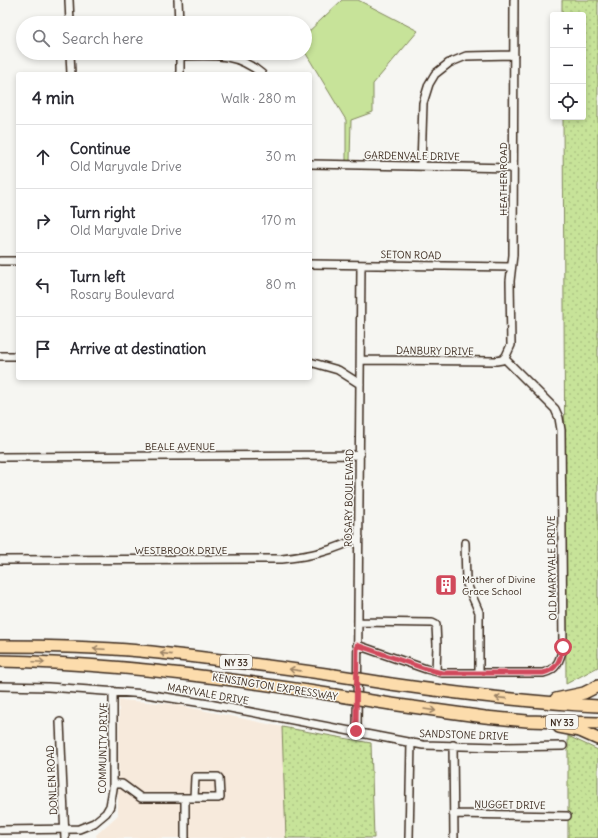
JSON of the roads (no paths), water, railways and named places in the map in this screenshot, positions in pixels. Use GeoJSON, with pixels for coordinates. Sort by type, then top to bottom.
{"type":"FeatureCollection","features":[{"type":"Feature","properties":{"kind":"highway","name":"KENSINGTON EXPRESSWAY"},"geometry":{"type":"LineString","coordinates":[[0,646],[38,646],[138,651],[244,663],[442,691],[540,702],[598,706]]}},
{"type":"Feature","properties":{"kind":"highway","name":"KENSINGTON EXPRESSWAY"},"geometry":{"type":"LineString","coordinates":[[0,660],[70,663],[162,671],[234,680],[334,696],[485,717],[527,721],[598,723]]}},
{"type":"Feature","properties":{"kind":"highway"},"geometry":{"type":"LineString","coordinates":[[540,702],[571,697],[584,693],[598,686]]}},
{"type":"Feature","properties":{"kind":"highway"},"geometry":{"type":"LineString","coordinates":[[527,721],[580,731],[598,739]]}},
{"type":"Feature","properties":{"kind":"street"},"geometry":{"type":"LineString","coordinates":[[70,0],[70,16]]}},
{"type":"Feature","properties":{"kind":"street"},"geometry":{"type":"LineString","coordinates":[[178,0],[178,16]]}},
{"type":"Feature","properties":{"kind":"street","name":"HEATHER ROAD"},"geometry":{"type":"LineString","coordinates":[[505,357],[511,344],[510,281],[513,255],[514,0]]}},
{"type":"Feature","properties":{"kind":"street"},"geometry":{"type":"LineString","coordinates":[[421,166],[423,103],[428,84],[435,74],[449,62],[466,56],[514,56]]}},
{"type":"Feature","properties":{"kind":"street"},"geometry":{"type":"LineString","coordinates":[[70,60],[71,72]]}},
{"type":"Feature","properties":{"kind":"street"},"geometry":{"type":"LineString","coordinates":[[180,60],[180,72]]}},
{"type":"Feature","properties":{"kind":"street"},"geometry":{"type":"LineString","coordinates":[[239,60],[245,62],[259,72]]}},
{"type":"Feature","properties":{"kind":"street","name":"GARDENVALE DRIVE"},"geometry":{"type":"LineString","coordinates":[[312,164],[513,168]]}},
{"type":"Feature","properties":{"kind":"street"},"geometry":{"type":"LineString","coordinates":[[0,261],[16,261]]}},
{"type":"Feature","properties":{"kind":"street","name":"SETON ROAD"},"geometry":{"type":"LineString","coordinates":[[312,264],[511,267]]}},
{"type":"Feature","properties":{"kind":"street","name":"ROSARY BOULEVARD"},"geometry":{"type":"LineString","coordinates":[[356,731],[361,264]]}},
{"type":"Feature","properties":{"kind":"street"},"geometry":{"type":"LineString","coordinates":[[0,356],[16,356]]}},
{"type":"Feature","properties":{"kind":"street","name":"DANBURY DRIVE"},"geometry":{"type":"LineString","coordinates":[[361,360],[496,361],[502,360],[505,357]]}},
{"type":"Feature","properties":{"kind":"street","name":"OLD MARYVALE DRIVE"},"geometry":{"type":"LineString","coordinates":[[357,645],[442,673],[543,673],[551,671],[557,665],[563,647],[561,430],[559,418],[555,408],[505,357]]}},
{"type":"Feature","properties":{"kind":"street"},"geometry":{"type":"LineString","coordinates":[[312,363],[338,370],[360,384]]}},
{"type":"Feature","properties":{"kind":"street","name":"BEALE AVENUE"},"geometry":{"type":"LineString","coordinates":[[0,457],[360,456]]}},
{"type":"Feature","properties":{"kind":"street","name":"WESTBROOK DRIVE"},"geometry":{"type":"LineString","coordinates":[[0,560],[282,559],[321,553],[345,545],[359,537]]}},
{"type":"Feature","properties":{"kind":"street"},"geometry":{"type":"LineString","coordinates":[[465,543],[466,582],[479,612],[479,672]]}},
{"type":"Feature","properties":{"kind":"street"},"geometry":{"type":"LineString","coordinates":[[358,622],[432,623],[436,625],[436,671]]}},
{"type":"Feature","properties":{"kind":"street","name":"MARYVALE DRIVE"},"geometry":{"type":"LineString","coordinates":[[0,686],[37,686],[146,694],[411,742]]}},
{"type":"Feature","properties":{"kind":"street","name":"COMMUNITY DRIVE"},"geometry":{"type":"LineString","coordinates":[[0,830],[79,829],[87,827],[101,819],[110,806],[113,797],[113,691]]}},
{"type":"Feature","properties":{"kind":"street","name":"DONLEN ROAD"},"geometry":{"type":"LineString","coordinates":[[60,722],[65,838]]}},
{"type":"Feature","properties":{"kind":"street","name":"SANDSTONE DRIVE"},"geometry":{"type":"LineString","coordinates":[[409,838],[411,742],[423,745],[563,746]]}},
{"type":"Feature","properties":{"kind":"street"},"geometry":{"type":"LineString","coordinates":[[453,745],[454,838]]}},
{"type":"Feature","properties":{"kind":"street"},"geometry":{"type":"LineString","coordinates":[[113,784],[122,784],[141,798],[194,798],[220,797],[219,778],[194,777],[194,798]]}},
{"type":"Feature","properties":{"kind":"street"},"geometry":{"type":"LineString","coordinates":[[185,798],[185,838]]}},
{"type":"Feature","properties":{"kind":"street","name":"NUGGET DRIVE"},"geometry":{"type":"LineString","coordinates":[[454,814],[567,816]]}},
{"type":"Feature","properties":{"kind":"place","name":"Mother of Divine Grace School"},"geometry":{"type":"Point","coordinates":[446,585]}}]}
